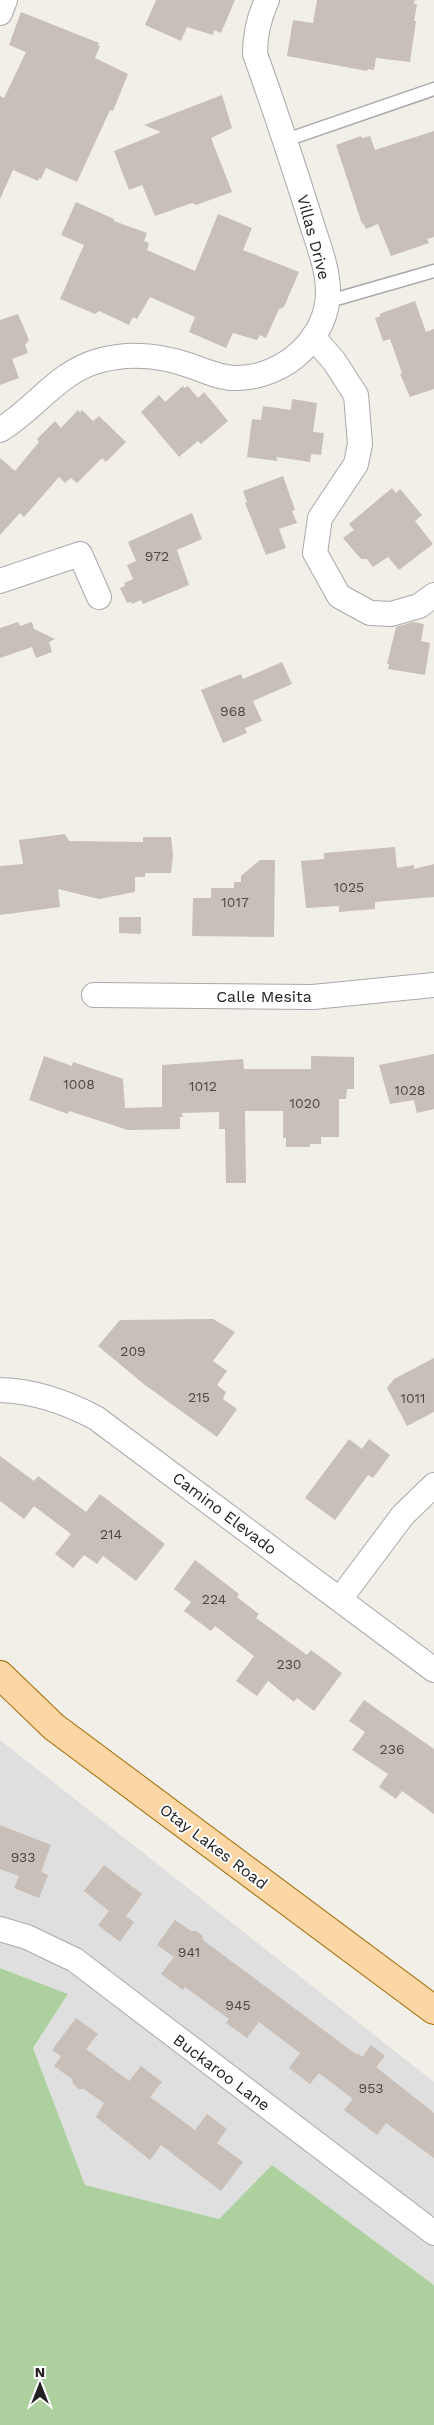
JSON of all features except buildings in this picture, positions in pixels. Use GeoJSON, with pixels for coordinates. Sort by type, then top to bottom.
{"type":"FeatureCollection","features":[{"type":"Feature","properties":{"kind":"main road","name":"Otay Lakes Road"},"geometry":{"type":"LineString","coordinates":[[0,1675],[54,1727],[434,2010]]}},
{"type":"Feature","properties":{"kind":"street","name":"Villas Drive"},"geometry":{"type":"LineString","coordinates":[[0,430],[17,420],[58,382],[97,361],[128,355],[159,356],[218,376],[236,379],[251,377],[280,368],[304,349],[313,337],[321,323],[326,302],[327,274],[286,140],[255,54],[255,39],[261,12],[267,0]]}},
{"type":"Feature","properties":{"kind":"street"},"geometry":{"type":"LineString","coordinates":[[313,337],[334,361],[356,395],[360,444],[356,464],[320,518],[316,553],[339,596],[370,613],[391,614],[419,606],[434,595]]}},
{"type":"Feature","properties":{"kind":"street"},"geometry":{"type":"LineString","coordinates":[[0,581],[80,554],[99,597]]}},
{"type":"Feature","properties":{"kind":"street","name":"Calle Mesita"},"geometry":{"type":"LineString","coordinates":[[94,995],[313,997],[434,985]]}},
{"type":"Feature","properties":{"kind":"street","name":"Camino Elevado"},"geometry":{"type":"LineString","coordinates":[[0,1390],[32,1393],[54,1399],[96,1418],[434,1670]]}},
{"type":"Feature","properties":{"kind":"street"},"geometry":{"type":"LineString","coordinates":[[340,1599],[403,1515],[434,1485]]}},
{"type":"Feature","properties":{"kind":"street","name":"Buckaroo Lane"},"geometry":{"type":"LineString","coordinates":[[0,1929],[43,1944],[75,1960],[434,2233]]}},
{"type":"Feature","properties":{"kind":"lane"},"geometry":{"type":"LineString","coordinates":[[286,140],[434,89]]}},
{"type":"Feature","properties":{"kind":"lane"},"geometry":{"type":"LineString","coordinates":[[326,302],[434,271]]}},
{"type":"Feature","properties":{"kind":"shaded area"},"geometry":{"type":"Polygon","coordinates":[[[0,1740],[434,2082],[434,2285],[272,2165],[219,2219],[85,2185],[33,2048],[68,1994],[0,1968],[0,1740]]]}},
{"type":"Feature","properties":{"kind":"green space"},"geometry":{"type":"Polygon","coordinates":[[[0,1968],[68,1994],[33,2048],[85,2185],[219,2219],[272,2165],[434,2285],[434,2425],[0,2425],[0,1968]]]}}]}
